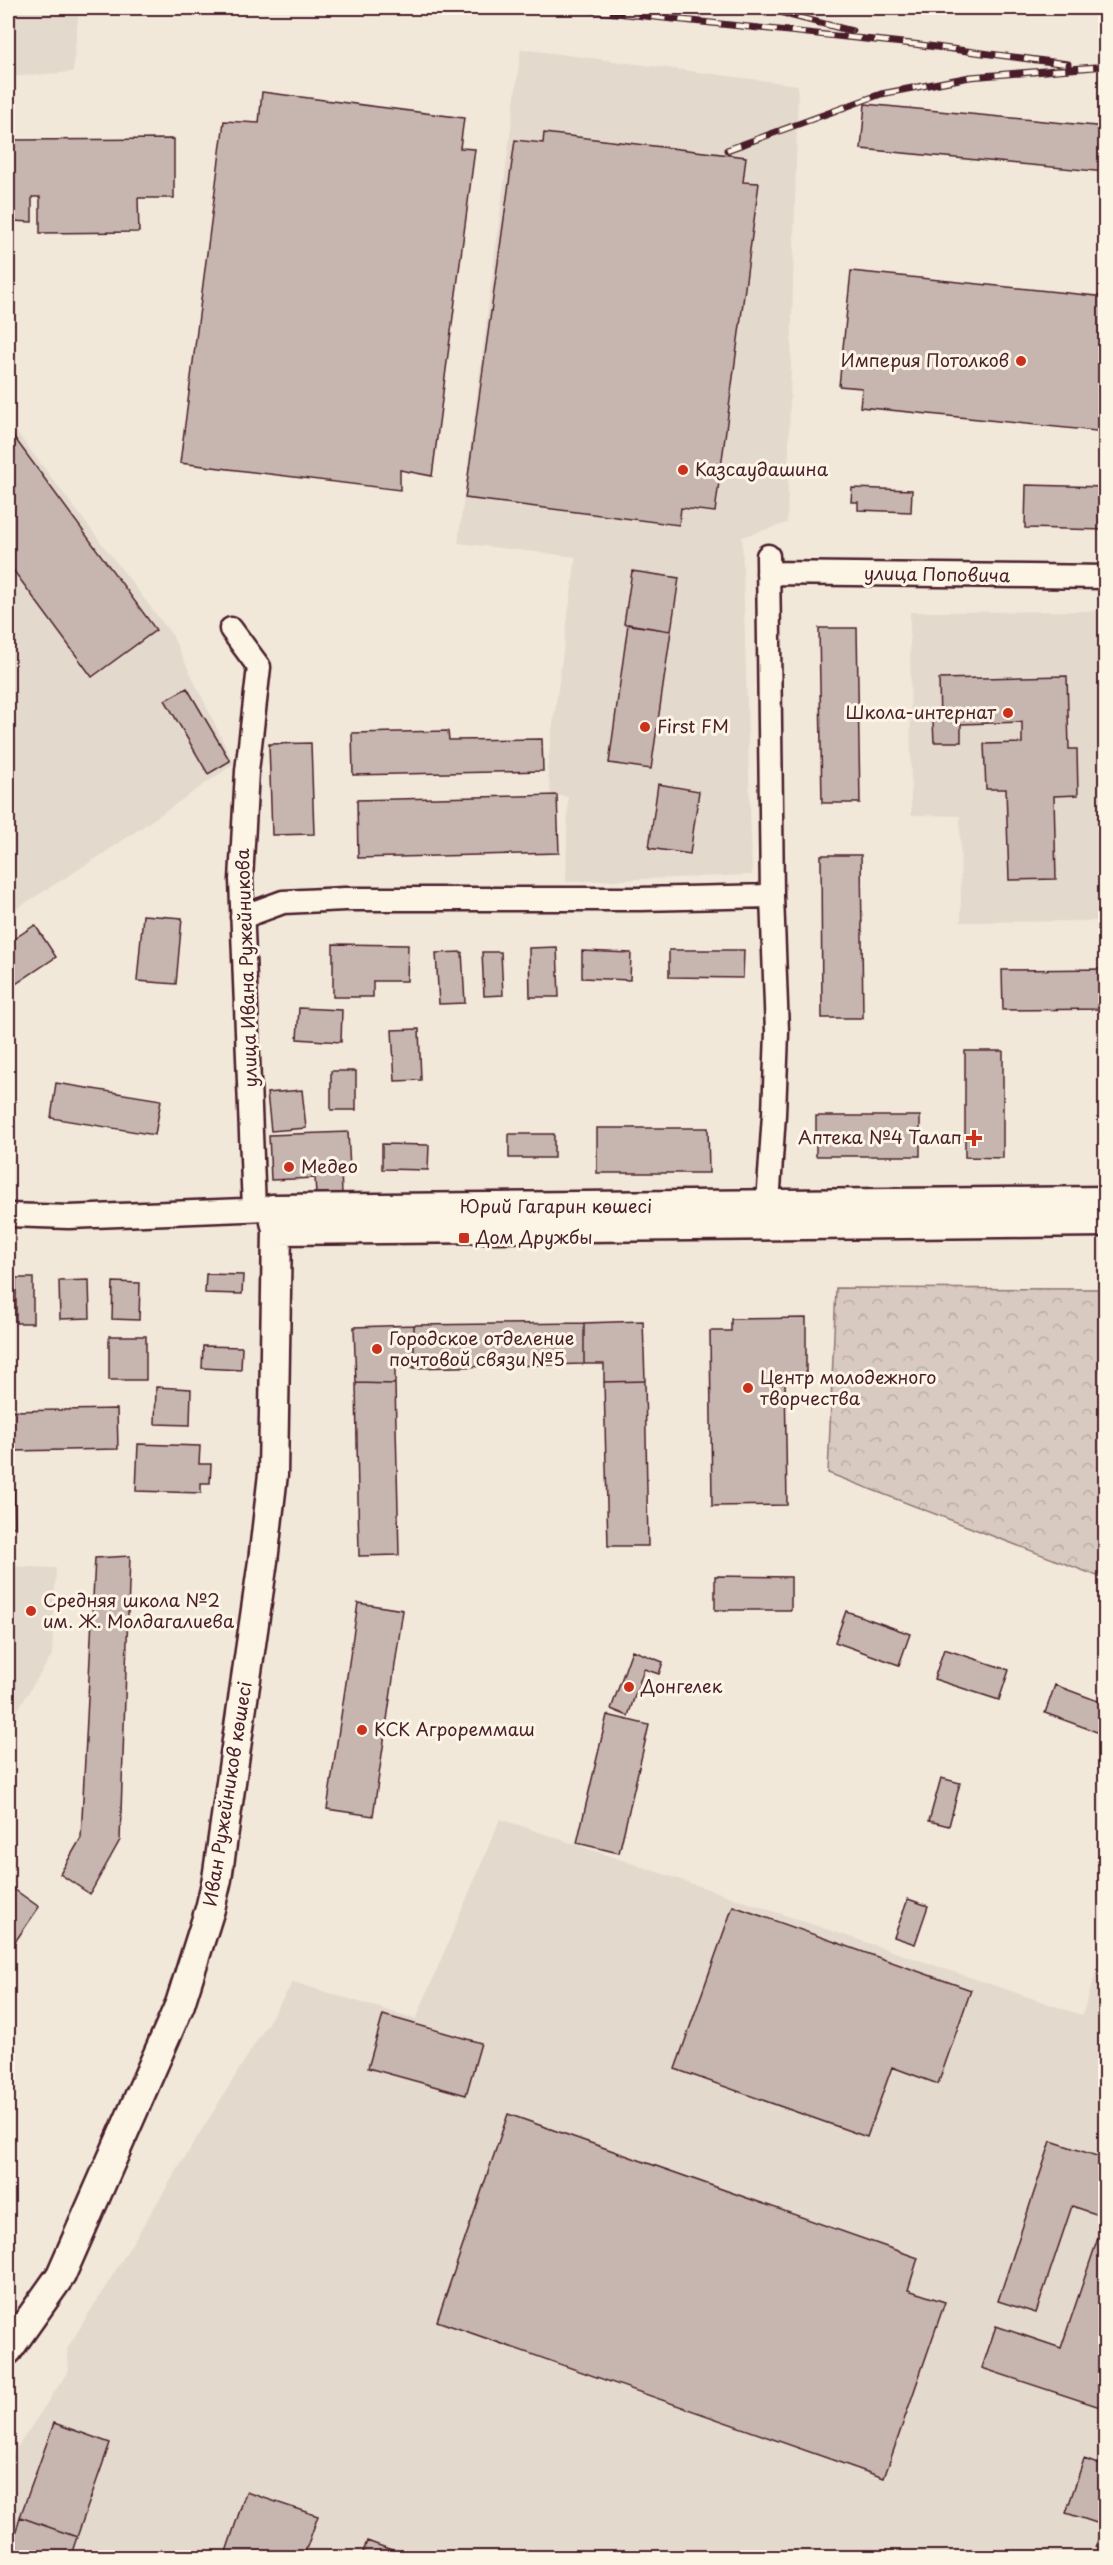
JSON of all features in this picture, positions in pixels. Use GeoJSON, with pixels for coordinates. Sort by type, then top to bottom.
{"type":"FeatureCollection","features":[{"type":"Feature","properties":{"kind":"main road","name":"Юрий Гагарин көшесі"},"geometry":{"type":"LineString","coordinates":[[766,1216],[1106,1201]]}},
{"type":"Feature","properties":{"kind":"main road","name":"Юрий Гагарин көшесі"},"geometry":{"type":"LineString","coordinates":[[268,1216],[766,1216],[1106,1222]]}},
{"type":"Feature","properties":{"kind":"main road","name":"Иван Ружейников көшесі"},"geometry":{"type":"LineString","coordinates":[[10,2341],[61,2275],[180,2004],[210,1910],[217,1879],[262,1572],[273,1474],[268,1216]]}},
{"type":"Feature","properties":{"kind":"street","name":"улица Поповича"},"geometry":{"type":"LineString","coordinates":[[772,896],[768,564],[1106,577]]}},
{"type":"Feature","properties":{"kind":"street","name":"улица Ивана Ружейникова"},"geometry":{"type":"LineString","coordinates":[[231,629],[259,667],[247,771],[241,880],[242,917],[268,1216]]}},
{"type":"Feature","properties":{"kind":"street"},"geometry":{"type":"LineString","coordinates":[[242,917],[283,902],[345,899],[646,899],[772,896],[777,1032],[774,1114],[766,1216]]}},
{"type":"Feature","properties":{"kind":"street","name":"Юрий Гагарин көшесі"},"geometry":{"type":"LineString","coordinates":[[8,1215],[268,1216]]}},
{"type":"Feature","properties":{"kind":"shaded area"},"geometry":{"type":"Polygon","coordinates":[[[8,8],[79,8],[73,72],[8,77],[8,8]]]}},
{"type":"Feature","properties":{"kind":"shaded area"},"geometry":{"type":"Polygon","coordinates":[[[521,49],[798,85],[787,523],[742,537],[752,875],[566,882],[568,797],[551,794],[547,768],[576,557],[458,543],[521,49]]]}},
{"type":"Feature","properties":{"kind":"shaded area"},"geometry":{"type":"Polygon","coordinates":[[[8,421],[172,635],[234,764],[103,854],[8,914],[8,421]]]}},
{"type":"Feature","properties":{"kind":"shaded area","name":"Школа-интернат"},"geometry":{"type":"Polygon","coordinates":[[[1105,611],[1105,921],[961,922],[960,816],[911,815],[910,612],[1105,611]]]}},
{"type":"Feature","properties":{"kind":"shaded area","name":"Средняя школа №2 им. Ж. Молдагалиева"},"geometry":{"type":"Polygon","coordinates":[[[8,1566],[56,1568],[52,1655],[8,1725],[8,1566]]]}},
{"type":"Feature","properties":{"kind":"shaded area"},"geometry":{"type":"Polygon","coordinates":[[[500,1819],[1082,2015],[1105,1946],[1105,2557],[8,2558],[8,2461],[69,2370],[67,2349],[293,1982],[416,2019],[500,1819]]]}},
{"type":"Feature","properties":{"kind":"green space"},"geometry":{"type":"Polygon","coordinates":[[[836,1288],[1105,1289],[1105,1579],[828,1473],[836,1288]]]}},
{"type":"Feature","properties":{"kind":"building"},"geometry":{"type":"Polygon","coordinates":[[[262,92],[464,118],[460,148],[475,149],[432,476],[400,470],[400,490],[180,463],[224,121],[259,123],[262,92]]]}},
{"type":"Feature","properties":{"kind":"building"},"geometry":{"type":"Polygon","coordinates":[[[865,104],[1106,127],[1106,172],[861,149],[865,104]]]}},
{"type":"Feature","properties":{"kind":"building"},"geometry":{"type":"Polygon","coordinates":[[[544,133],[746,157],[743,182],[759,183],[715,512],[681,508],[679,525],[465,498],[515,140],[543,143],[544,133]]]}},
{"type":"Feature","properties":{"kind":"building"},"geometry":{"type":"Polygon","coordinates":[[[174,139],[174,198],[138,198],[139,232],[40,233],[40,197],[32,197],[32,222],[12,221],[12,140],[174,139]]]}},
{"type":"Feature","properties":{"kind":"building"},"geometry":{"type":"Polygon","coordinates":[[[851,271],[1106,297],[1106,432],[860,407],[862,388],[839,386],[851,271]]]}},
{"type":"Feature","properties":{"kind":"building"},"geometry":{"type":"Polygon","coordinates":[[[8,429],[156,630],[92,677],[8,563],[8,429]]]}},
{"type":"Feature","properties":{"kind":"building"},"geometry":{"type":"Polygon","coordinates":[[[1026,485],[1106,487],[1106,530],[1025,528],[1026,485]]]}},
{"type":"Feature","properties":{"kind":"building"},"geometry":{"type":"Polygon","coordinates":[[[852,488],[912,490],[911,512],[858,510],[858,502],[851,502],[852,488]]]}},
{"type":"Feature","properties":{"kind":"building"},"geometry":{"type":"Polygon","coordinates":[[[632,571],[679,578],[671,631],[624,624],[632,571]]]}},
{"type":"Feature","properties":{"kind":"building"},"geometry":{"type":"Polygon","coordinates":[[[628,624],[671,631],[651,769],[609,763],[628,624]]]}},
{"type":"Feature","properties":{"kind":"building"},"geometry":{"type":"Polygon","coordinates":[[[819,628],[857,628],[860,803],[822,803],[819,628]]]}},
{"type":"Feature","properties":{"kind":"building"},"geometry":{"type":"Polygon","coordinates":[[[1067,676],[1069,749],[1077,749],[1078,795],[1054,796],[1056,879],[1009,880],[1006,789],[986,789],[984,744],[1022,743],[1022,722],[961,724],[961,742],[934,742],[933,721],[940,721],[939,679],[1067,676]]]}},
{"type":"Feature","properties":{"kind":"building"},"geometry":{"type":"Polygon","coordinates":[[[187,688],[230,761],[208,774],[165,700],[187,688]]]}},
{"type":"Feature","properties":{"kind":"building"},"geometry":{"type":"Polygon","coordinates":[[[448,731],[449,740],[542,739],[543,771],[353,775],[352,733],[448,731]]]}},
{"type":"Feature","properties":{"kind":"building"},"geometry":{"type":"Polygon","coordinates":[[[311,743],[314,834],[272,835],[269,744],[311,743]]]}},
{"type":"Feature","properties":{"kind":"building"},"geometry":{"type":"Polygon","coordinates":[[[658,784],[699,791],[690,854],[649,848],[658,784]]]}},
{"type":"Feature","properties":{"kind":"building"},"geometry":{"type":"Polygon","coordinates":[[[557,795],[559,853],[358,858],[357,800],[557,795]]]}},
{"type":"Feature","properties":{"kind":"building"},"geometry":{"type":"Polygon","coordinates":[[[821,855],[861,855],[863,1018],[822,1018],[821,855]]]}},
{"type":"Feature","properties":{"kind":"building"},"geometry":{"type":"Polygon","coordinates":[[[143,915],[182,918],[176,984],[137,981],[143,915]]]}},
{"type":"Feature","properties":{"kind":"building"},"geometry":{"type":"Polygon","coordinates":[[[35,925],[56,957],[8,989],[8,943],[35,925]]]}},
{"type":"Feature","properties":{"kind":"building"},"geometry":{"type":"Polygon","coordinates":[[[333,944],[408,945],[407,981],[373,981],[373,997],[333,997],[333,944]]]}},
{"type":"Feature","properties":{"kind":"building"},"geometry":{"type":"Polygon","coordinates":[[[557,947],[559,997],[530,997],[529,948],[557,947]]]}},
{"type":"Feature","properties":{"kind":"building"},"geometry":{"type":"Polygon","coordinates":[[[669,950],[744,950],[743,978],[669,977],[669,950]]]}},
{"type":"Feature","properties":{"kind":"building"},"geometry":{"type":"Polygon","coordinates":[[[582,951],[631,953],[630,980],[582,978],[582,951]]]}},
{"type":"Feature","properties":{"kind":"building"},"geometry":{"type":"Polygon","coordinates":[[[462,952],[465,1003],[439,1004],[436,953],[462,952]]]}},
{"type":"Feature","properties":{"kind":"building"},"geometry":{"type":"Polygon","coordinates":[[[482,952],[501,952],[503,995],[484,996],[482,952]]]}},
{"type":"Feature","properties":{"kind":"building"},"geometry":{"type":"Polygon","coordinates":[[[1106,969],[1106,1009],[1003,1010],[1002,970],[1106,969]]]}},
{"type":"Feature","properties":{"kind":"building"},"geometry":{"type":"Polygon","coordinates":[[[299,1008],[342,1010],[341,1042],[297,1039],[299,1008]]]}},
{"type":"Feature","properties":{"kind":"building"},"geometry":{"type":"Polygon","coordinates":[[[419,1029],[421,1080],[395,1081],[392,1030],[419,1029]]]}},
{"type":"Feature","properties":{"kind":"building"},"geometry":{"type":"Polygon","coordinates":[[[965,1051],[1003,1051],[1003,1158],[965,1157],[965,1051]]]}},
{"type":"Feature","properties":{"kind":"building"},"geometry":{"type":"Polygon","coordinates":[[[331,1071],[356,1071],[356,1110],[331,1110],[331,1071]]]}},
{"type":"Feature","properties":{"kind":"building"},"geometry":{"type":"Polygon","coordinates":[[[56,1083],[161,1100],[155,1135],[51,1118],[56,1083]]]}},
{"type":"Feature","properties":{"kind":"building"},"geometry":{"type":"Polygon","coordinates":[[[302,1090],[306,1128],[271,1131],[267,1093],[302,1090]]]}},
{"type":"Feature","properties":{"kind":"building"},"geometry":{"type":"Polygon","coordinates":[[[816,1116],[920,1116],[920,1156],[816,1156],[816,1116]]]}},
{"type":"Feature","properties":{"kind":"building"},"geometry":{"type":"Polygon","coordinates":[[[597,1128],[708,1128],[709,1173],[597,1173],[597,1128]]]}},
{"type":"Feature","properties":{"kind":"building"},"geometry":{"type":"Polygon","coordinates":[[[348,1132],[350,1169],[341,1170],[342,1194],[316,1195],[315,1178],[271,1180],[269,1135],[348,1132]]]}},
{"type":"Feature","properties":{"kind":"building"},"geometry":{"type":"Polygon","coordinates":[[[509,1134],[554,1134],[554,1158],[509,1158],[509,1134]]]}},
{"type":"Feature","properties":{"kind":"building"},"geometry":{"type":"Polygon","coordinates":[[[382,1144],[429,1145],[428,1170],[382,1169],[382,1144]]]}},
{"type":"Feature","properties":{"kind":"building"},"geometry":{"type":"Polygon","coordinates":[[[206,1274],[243,1275],[242,1294],[205,1293],[206,1274]]]}},
{"type":"Feature","properties":{"kind":"building"},"geometry":{"type":"Polygon","coordinates":[[[16,1278],[33,1278],[33,1323],[16,1323],[16,1278]]]}},
{"type":"Feature","properties":{"kind":"building"},"geometry":{"type":"Polygon","coordinates":[[[89,1280],[90,1318],[60,1319],[59,1281],[89,1280]]]}},
{"type":"Feature","properties":{"kind":"building"},"geometry":{"type":"Polygon","coordinates":[[[113,1282],[140,1283],[139,1320],[112,1319],[113,1282]]]}},
{"type":"Feature","properties":{"kind":"building"},"geometry":{"type":"Polygon","coordinates":[[[806,1318],[806,1376],[785,1376],[787,1505],[712,1506],[710,1331],[731,1331],[731,1319],[806,1318]]]}},
{"type":"Feature","properties":{"kind":"building"},"geometry":{"type":"Polygon","coordinates":[[[643,1321],[645,1381],[604,1382],[604,1364],[584,1364],[584,1323],[643,1321]]]}},
{"type":"Feature","properties":{"kind":"building"},"geometry":{"type":"Polygon","coordinates":[[[584,1323],[584,1364],[414,1368],[414,1325],[584,1323]]]}},
{"type":"Feature","properties":{"kind":"building"},"geometry":{"type":"Polygon","coordinates":[[[414,1325],[414,1368],[395,1368],[395,1384],[356,1383],[354,1327],[414,1325]]]}},
{"type":"Feature","properties":{"kind":"building"},"geometry":{"type":"Polygon","coordinates":[[[109,1336],[146,1336],[146,1380],[109,1380],[109,1336]]]}},
{"type":"Feature","properties":{"kind":"building"},"geometry":{"type":"Polygon","coordinates":[[[203,1346],[242,1347],[241,1370],[202,1368],[203,1346]]]}},
{"type":"Feature","properties":{"kind":"building"},"geometry":{"type":"Polygon","coordinates":[[[645,1381],[648,1546],[608,1546],[604,1382],[645,1381]]]}},
{"type":"Feature","properties":{"kind":"building"},"geometry":{"type":"Polygon","coordinates":[[[356,1383],[395,1384],[399,1555],[359,1556],[356,1383]]]}},
{"type":"Feature","properties":{"kind":"building"},"geometry":{"type":"Polygon","coordinates":[[[156,1387],[191,1389],[190,1425],[155,1424],[156,1387]]]}},
{"type":"Feature","properties":{"kind":"building"},"geometry":{"type":"Polygon","coordinates":[[[117,1409],[118,1449],[13,1451],[15,1527],[8,1527],[8,1411],[117,1409]]]}},
{"type":"Feature","properties":{"kind":"building"},"geometry":{"type":"Polygon","coordinates":[[[138,1444],[200,1446],[199,1464],[211,1464],[210,1483],[201,1483],[201,1493],[136,1491],[138,1444]]]}},
{"type":"Feature","properties":{"kind":"building"},"geometry":{"type":"Polygon","coordinates":[[[130,1556],[120,1840],[90,1894],[60,1874],[81,1838],[95,1558],[130,1556]]]}},
{"type":"Feature","properties":{"kind":"building"},"geometry":{"type":"Polygon","coordinates":[[[715,1576],[791,1577],[791,1610],[715,1610],[715,1576]]]}},
{"type":"Feature","properties":{"kind":"building"},"geometry":{"type":"Polygon","coordinates":[[[358,1603],[403,1610],[373,1816],[327,1809],[358,1603]]]}},
{"type":"Feature","properties":{"kind":"building"},"geometry":{"type":"Polygon","coordinates":[[[846,1611],[910,1634],[899,1665],[835,1642],[846,1611]]]}},
{"type":"Feature","properties":{"kind":"building"},"geometry":{"type":"Polygon","coordinates":[[[944,1649],[1009,1670],[999,1700],[934,1679],[944,1649]]]}},
{"type":"Feature","properties":{"kind":"building"},"geometry":{"type":"Polygon","coordinates":[[[632,1650],[663,1662],[659,1674],[644,1669],[628,1716],[611,1709],[632,1650]]]}},
{"type":"Feature","properties":{"kind":"building"},"geometry":{"type":"Polygon","coordinates":[[[1055,1685],[1106,1704],[1105,1735],[1045,1713],[1055,1685]]]}},
{"type":"Feature","properties":{"kind":"building"},"geometry":{"type":"Polygon","coordinates":[[[607,1715],[649,1725],[619,1853],[577,1843],[607,1715]]]}},
{"type":"Feature","properties":{"kind":"building"},"geometry":{"type":"Polygon","coordinates":[[[941,1778],[960,1783],[949,1826],[929,1821],[941,1778]]]}},
{"type":"Feature","properties":{"kind":"building"},"geometry":{"type":"Polygon","coordinates":[[[8,1885],[39,1907],[8,1952],[8,1885]]]}},
{"type":"Feature","properties":{"kind":"building"},"geometry":{"type":"Polygon","coordinates":[[[908,1899],[928,1906],[915,1944],[894,1937],[908,1899]]]}},
{"type":"Feature","properties":{"kind":"building"},"geometry":{"type":"Polygon","coordinates":[[[733,1906],[971,1990],[938,2084],[892,2067],[867,2137],[675,2069],[733,1906]]]}},
{"type":"Feature","properties":{"kind":"building"},"geometry":{"type":"Polygon","coordinates":[[[383,2015],[481,2043],[466,2095],[368,2068],[383,2015]]]}},
{"type":"Feature","properties":{"kind":"building"},"geometry":{"type":"Polygon","coordinates":[[[508,2114],[918,2258],[908,2290],[945,2302],[884,2478],[437,2321],[508,2114]]]}},
{"type":"Feature","properties":{"kind":"building"},"geometry":{"type":"Polygon","coordinates":[[[1051,2141],[1106,2159],[1106,2409],[982,2368],[996,2326],[1061,2348],[1105,2217],[1072,2206],[1036,2313],[998,2301],[1051,2141]]]}},
{"type":"Feature","properties":{"kind":"building"},"geometry":{"type":"Polygon","coordinates":[[[54,2423],[110,2443],[77,2537],[20,2517],[54,2423]]]}},
{"type":"Feature","properties":{"kind":"building"},"geometry":{"type":"Polygon","coordinates":[[[1084,2459],[1106,2467],[1106,2549],[1096,2546],[1103,2525],[1066,2513],[1084,2459]]]}},
{"type":"Feature","properties":{"kind":"building"},"geometry":{"type":"Polygon","coordinates":[[[246,2492],[318,2516],[303,2558],[224,2558],[246,2492]]]}},
{"type":"Feature","properties":{"kind":"building"},"geometry":{"type":"Polygon","coordinates":[[[20,2517],[77,2537],[70,2558],[8,2558],[20,2517]]]}},
{"type":"Feature","properties":{"kind":"building"},"geometry":{"type":"Polygon","coordinates":[[[367,2541],[414,2558],[361,2558],[367,2541]]]}},
{"type":"Feature","properties":{"kind":"railway"},"geometry":{"type":"LineString","coordinates":[[568,8],[922,45]]}},
{"type":"Feature","properties":{"kind":"railway"},"geometry":{"type":"LineString","coordinates":[[771,8],[789,15],[852,31]]}},
{"type":"Feature","properties":{"kind":"railway"},"geometry":{"type":"LineString","coordinates":[[913,44],[1068,64]]}},
{"type":"Feature","properties":{"kind":"railway"},"geometry":{"type":"LineString","coordinates":[[727,150],[881,94],[970,77],[1095,67]]}},
{"type":"Feature","properties":{"kind":"place","name":"Империя Потолков"},"geometry":{"type":"Point","coordinates":[1021,361]}},
{"type":"Feature","properties":{"kind":"place","name":"Казсаудашина"},"geometry":{"type":"Point","coordinates":[683,470]}},
{"type":"Feature","properties":{"kind":"place","name":"Школа-интернат"},"geometry":{"type":"Point","coordinates":[1008,713]}},
{"type":"Feature","properties":{"kind":"place","name":"First FM"},"geometry":{"type":"Point","coordinates":[645,727]}},
{"type":"Feature","properties":{"kind":"place","name":"Аптека №4 Талап"},"geometry":{"type":"Point","coordinates":[974,1138]}},
{"type":"Feature","properties":{"kind":"place","name":"Медео"},"geometry":{"type":"Point","coordinates":[289,1167]}},
{"type":"Feature","properties":{"kind":"place","name":"Дом Дружбы"},"geometry":{"type":"Point","coordinates":[464,1238]}},
{"type":"Feature","properties":{"kind":"place","name":"Городское отделение почтовой связи №5"},"geometry":{"type":"Point","coordinates":[377,1349]}},
{"type":"Feature","properties":{"kind":"place","name":"Центр молодежного творчества"},"geometry":{"type":"Point","coordinates":[748,1388]}},
{"type":"Feature","properties":{"kind":"place","name":"Средняя школа №2 им. Ж. Молдагалиева"},"geometry":{"type":"Point","coordinates":[31,1611]}},
{"type":"Feature","properties":{"kind":"place","name":"Донгелек"},"geometry":{"type":"Point","coordinates":[629,1687]}},
{"type":"Feature","properties":{"kind":"place","name":"КСК Агрореммаш"},"geometry":{"type":"Point","coordinates":[362,1730]}}]}
